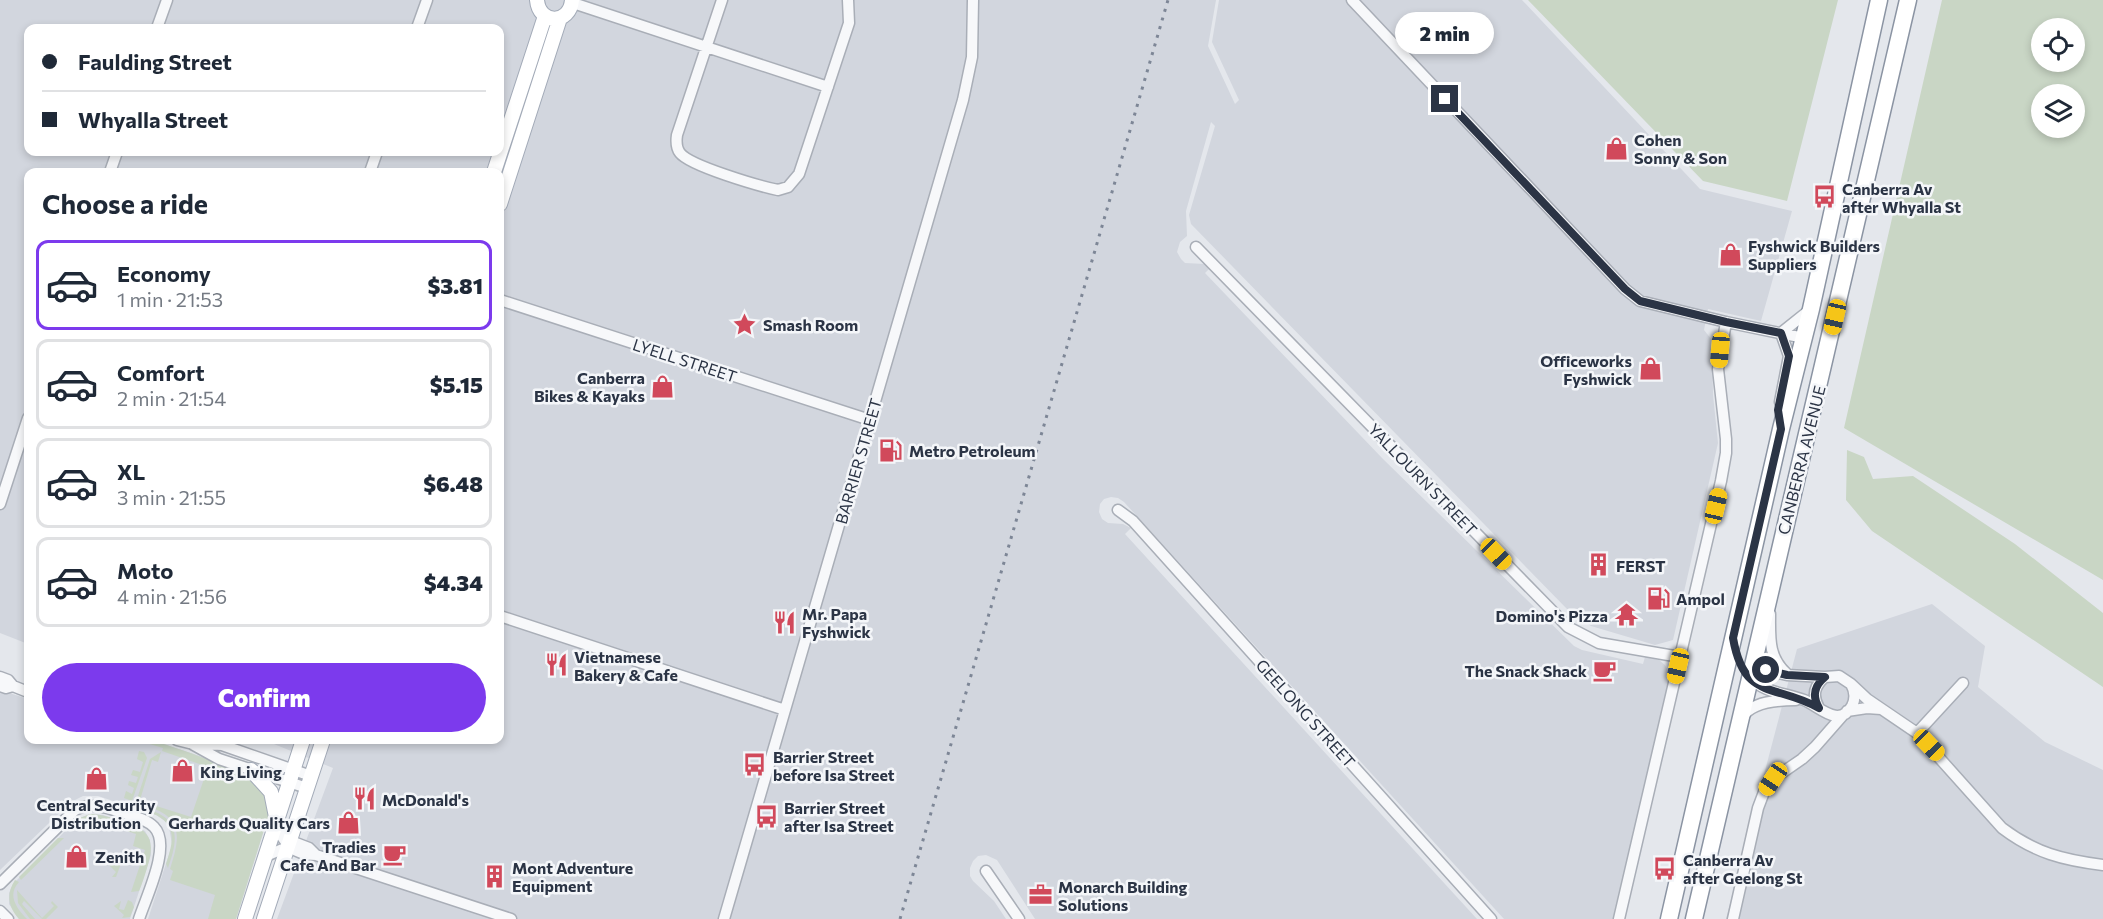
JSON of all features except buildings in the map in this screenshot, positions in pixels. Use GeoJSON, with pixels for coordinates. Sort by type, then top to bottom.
{"type":"FeatureCollection","features":[{"type":"Feature","properties":{"kind":"highway","name":"CANBERRA AVENUE"},"geometry":{"type":"LineString","coordinates":[[1669,919],[1781,429],[1811,309],[1879,0]]}},
{"type":"Feature","properties":{"kind":"highway","name":"CANBERRA AVENUE"},"geometry":{"type":"LineString","coordinates":[[1694,919],[1908,0]]}},
{"type":"Feature","properties":{"kind":"highway"},"geometry":{"type":"LineString","coordinates":[[1804,338],[1814,338],[1835,317]]}},
{"type":"Feature","properties":{"kind":"highway"},"geometry":{"type":"LineString","coordinates":[[1804,338],[1812,345],[1815,352],[1821,379]]}},
{"type":"Feature","properties":{"kind":"highway"},"geometry":{"type":"LineString","coordinates":[[1705,759],[1734,686],[1750,677],[1739,665],[1733,638]]}},
{"type":"Feature","properties":{"kind":"main road"},"geometry":{"type":"LineString","coordinates":[[535,1],[545,16],[552,19],[566,15],[573,1]]}},
{"type":"Feature","properties":{"kind":"main road"},"geometry":{"type":"LineString","coordinates":[[504,141],[545,16]]}},
{"type":"Feature","properties":{"kind":"main road"},"geometry":{"type":"LineString","coordinates":[[504,192],[560,18]]}},
{"type":"Feature","properties":{"kind":"main road"},"geometry":{"type":"LineString","coordinates":[[245,919],[302,744]]}},
{"type":"Feature","properties":{"kind":"main road"},"geometry":{"type":"LineString","coordinates":[[264,919],[322,744]]}},
{"type":"Feature","properties":{"kind":"main road"},"geometry":{"type":"LineString","coordinates":[[251,770],[271,792],[276,821]]}},
{"type":"Feature","properties":{"kind":"street"},"geometry":{"type":"LineString","coordinates":[[158,24],[167,0]]}},
{"type":"Feature","properties":{"kind":"street"},"geometry":{"type":"LineString","coordinates":[[418,24],[427,0]]}},
{"type":"Feature","properties":{"kind":"street"},"geometry":{"type":"LineString","coordinates":[[722,0],[676,143],[678,150],[688,160],[778,190],[788,187],[799,174],[849,23],[848,0]]}},
{"type":"Feature","properties":{"kind":"street","name":"BARRIER STREET"},"geometry":{"type":"LineString","coordinates":[[724,919],[963,100],[972,57],[973,0]]}},
{"type":"Feature","properties":{"kind":"street"},"geometry":{"type":"LineString","coordinates":[[1352,0],[1625,289],[1640,301],[1804,338]]}},
{"type":"Feature","properties":{"kind":"street"},"geometry":{"type":"LineString","coordinates":[[573,1],[828,87]]}},
{"type":"Feature","properties":{"kind":"street","name":"YALLOURN STREET"},"geometry":{"type":"LineString","coordinates":[[1196,247],[1568,627],[1599,643],[1680,657]]}},
{"type":"Feature","properties":{"kind":"street","name":"LYELL STREET"},"geometry":{"type":"LineString","coordinates":[[504,301],[870,420]]}},
{"type":"Feature","properties":{"kind":"street"},"geometry":{"type":"LineString","coordinates":[[1781,333],[1811,309]]}},
{"type":"Feature","properties":{"kind":"street"},"geometry":{"type":"LineString","coordinates":[[1619,919],[1726,453],[1725,420],[1718,369],[1726,322]]}},
{"type":"Feature","properties":{"kind":"street"},"geometry":{"type":"LineString","coordinates":[[1781,333],[1789,356],[1778,410],[1781,429]]}},
{"type":"Feature","properties":{"kind":"street"},"geometry":{"type":"LineString","coordinates":[[0,504],[24,430]]}},
{"type":"Feature","properties":{"kind":"street","name":"GEELONG STREET"},"geometry":{"type":"LineString","coordinates":[[1118,510],[1133,521],[1491,919]]}},
{"type":"Feature","properties":{"kind":"street"},"geometry":{"type":"LineString","coordinates":[[1771,587],[1772,650],[1775,662],[1787,675]]}},
{"type":"Feature","properties":{"kind":"street"},"geometry":{"type":"LineString","coordinates":[[504,617],[785,710]]}},
{"type":"Feature","properties":{"kind":"street"},"geometry":{"type":"LineString","coordinates":[[1881,709],[1867,708],[1838,716],[1821,710],[1805,700],[1762,688],[1750,677],[1766,670],[1787,675],[1839,676],[1881,709],[1917,733],[1995,821],[2017,840],[2055,857],[2103,865]]}},
{"type":"Feature","properties":{"kind":"street"},"geometry":{"type":"LineString","coordinates":[[0,677],[24,690]]}},
{"type":"Feature","properties":{"kind":"street"},"geometry":{"type":"LineString","coordinates":[[1815,747],[1825,731],[1821,710],[1814,694],[1825,677]]}},
{"type":"Feature","properties":{"kind":"street"},"geometry":{"type":"LineString","coordinates":[[1917,733],[1963,683]]}},
{"type":"Feature","properties":{"kind":"street"},"geometry":{"type":"LineString","coordinates":[[1733,919],[1758,808],[1764,792],[1773,779],[1815,747],[1853,704],[1855,697],[1851,684]]}},
{"type":"Feature","properties":{"kind":"street"},"geometry":{"type":"LineString","coordinates":[[0,686],[6,688],[13,686]]}},
{"type":"Feature","properties":{"kind":"street"},"geometry":{"type":"LineString","coordinates":[[1737,734],[1743,714],[1752,707],[1805,700]]}},
{"type":"Feature","properties":{"kind":"street"},"geometry":{"type":"LineString","coordinates":[[189,744],[219,759],[251,770],[291,776]]}},
{"type":"Feature","properties":{"kind":"street"},"geometry":{"type":"LineString","coordinates":[[212,744],[222,745],[309,782]]}},
{"type":"Feature","properties":{"kind":"street"},"geometry":{"type":"LineString","coordinates":[[0,884],[75,810],[88,805],[103,806],[148,822],[160,837],[160,857],[139,919]]}},
{"type":"Feature","properties":{"kind":"street"},"geometry":{"type":"LineString","coordinates":[[276,821],[283,838],[290,845]]}},
{"type":"Feature","properties":{"kind":"street"},"geometry":{"type":"LineString","coordinates":[[264,857],[296,843],[309,848],[316,855],[511,919]]}},
{"type":"Feature","properties":{"kind":"street"},"geometry":{"type":"LineString","coordinates":[[986,871],[1019,919]]}},
{"type":"Feature","properties":{"kind":"street"},"geometry":{"type":"LineString","coordinates":[[0,910],[8,919]]}},
{"type":"Feature","properties":{"kind":"shaded area"},"geometry":{"type":"Polygon","coordinates":[[[0,0],[1216,0],[1208,46],[1235,104],[1239,100],[1212,42],[1219,0],[1522,0],[1700,189],[1792,211],[1761,321],[1708,309],[1704,330],[1712,340],[1713,395],[1718,443],[1673,640],[1655,645],[1591,626],[1568,610],[1191,224],[1189,215],[1215,126],[1211,122],[1186,211],[1187,236],[1180,242],[1177,252],[1181,259],[1185,263],[1205,264],[1210,268],[1205,273],[1383,459],[1574,646],[1582,650],[1643,664],[1645,657],[1659,660],[1665,665],[1669,673],[1669,681],[1613,919],[1504,919],[1124,502],[1111,497],[1104,499],[1100,504],[1099,512],[1102,519],[1108,523],[1123,524],[1131,528],[1125,534],[1477,919],[1035,919],[997,860],[986,855],[978,856],[973,861],[970,876],[994,901],[1006,919],[277,919],[333,768],[274,744],[504,744],[504,168],[24,168],[24,642],[0,633],[0,0]]]}},
{"type":"Feature","properties":{"kind":"shaded area"},"geometry":{"type":"Polygon","coordinates":[[[1932,604],[1985,646],[1978,687],[2045,742],[2103,770],[2103,919],[1726,919],[1797,649],[1932,604]]]}},
{"type":"Feature","properties":{"kind":"shaded area"},"geometry":{"type":"Polygon","coordinates":[[[0,690],[24,698],[24,744],[163,744],[200,756],[238,773],[268,817],[236,919],[148,919],[172,845],[169,827],[156,815],[98,796],[83,796],[71,802],[0,870],[0,690]]]}},
{"type":"Feature","properties":{"kind":"shaded area"},"geometry":{"type":"Polygon","coordinates":[[[90,814],[103,815],[138,827],[145,831],[150,840],[151,855],[130,919],[19,919],[9,904],[9,893],[13,884],[72,824],[90,814]]]}},
{"type":"Feature","properties":{"kind":"green space"},"geometry":{"type":"Polygon","coordinates":[[[1528,0],[1838,0],[1787,201],[1703,181],[1528,0]]]}},
{"type":"Feature","properties":{"kind":"green space"},"geometry":{"type":"Polygon","coordinates":[[[1942,0],[2103,0],[2103,580],[1844,428],[1942,0]]]}},
{"type":"Feature","properties":{"kind":"green space"},"geometry":{"type":"Polygon","coordinates":[[[1847,450],[1864,457],[1873,479],[1913,476],[2015,544],[2103,613],[2103,687],[1872,531],[1846,500],[1847,450]]]}},
{"type":"Feature","properties":{"kind":"green space"},"geometry":{"type":"Polygon","coordinates":[[[150,744],[164,744],[229,768],[245,775],[264,789],[268,803],[268,817],[236,919],[208,919],[215,895],[170,880],[173,871],[170,869],[177,840],[174,824],[169,817],[149,807],[150,804],[191,817],[208,767],[162,751],[163,748],[150,744]]]}},
{"type":"Feature","properties":{"kind":"green space"},"geometry":{"type":"Polygon","coordinates":[[[139,751],[144,752],[147,758],[132,801],[124,798],[126,791],[132,794],[134,788],[128,785],[129,781],[136,783],[138,777],[131,775],[133,770],[140,772],[143,762],[137,759],[139,751]]]}},
{"type":"Feature","properties":{"kind":"green space"},"geometry":{"type":"Polygon","coordinates":[[[161,752],[158,762],[152,760],[140,800],[141,804],[136,802],[150,759],[161,752]]]}},
{"type":"Feature","properties":{"kind":"green space"},"geometry":{"type":"Polygon","coordinates":[[[150,810],[160,814],[172,826],[175,841],[168,868],[166,864],[172,840],[170,828],[150,810]]]}},
{"type":"Feature","properties":{"kind":"green space"},"geometry":{"type":"Polygon","coordinates":[[[90,814],[123,821],[145,832],[151,850],[139,891],[131,892],[145,850],[133,846],[136,834],[90,819],[80,820],[90,814]]]}},
{"type":"Feature","properties":{"kind":"green space"},"geometry":{"type":"Polygon","coordinates":[[[58,838],[64,838],[21,880],[19,877],[58,838]]]}},
{"type":"Feature","properties":{"kind":"green space"},"geometry":{"type":"Polygon","coordinates":[[[102,855],[122,861],[116,877],[112,877],[116,872],[102,858],[102,855]]]}},
{"type":"Feature","properties":{"kind":"green space"},"geometry":{"type":"Polygon","coordinates":[[[15,880],[19,882],[15,887],[14,901],[27,919],[19,919],[12,910],[9,895],[15,880]]]}},
{"type":"Feature","properties":{"kind":"green space"},"geometry":{"type":"Polygon","coordinates":[[[17,890],[42,918],[54,906],[52,901],[58,907],[46,919],[42,919],[24,901],[22,904],[35,919],[30,919],[18,903],[17,890]]]}},
{"type":"Feature","properties":{"kind":"green space"},"geometry":{"type":"Polygon","coordinates":[[[128,900],[134,907],[130,917],[122,918],[124,915],[114,906],[121,901],[119,909],[124,910],[128,900]]]}},
{"type":"Feature","properties":{"kind":"railway"},"geometry":{"type":"LineString","coordinates":[[900,919],[1168,0]]}},
{"type":"Feature","properties":{"kind":"place","name":"Cohen Sonny & Son"},"geometry":{"type":"Point","coordinates":[1616,148]}},
{"type":"Feature","properties":{"kind":"place","name":"Canberra Av after Whyalla St"},"geometry":{"type":"Point","coordinates":[1824,197]}},
{"type":"Feature","properties":{"kind":"place","name":"Fyshwick Builders Suppliers"},"geometry":{"type":"Point","coordinates":[1730,254]}},
{"type":"Feature","properties":{"kind":"place","name":"Smash Room"},"geometry":{"type":"Point","coordinates":[745,324]}},
{"type":"Feature","properties":{"kind":"place","name":"Officeworks Fyshwick"},"geometry":{"type":"Point","coordinates":[1650,369]}},
{"type":"Feature","properties":{"kind":"place","name":"Canberra Bikes & Kayaks"},"geometry":{"type":"Point","coordinates":[663,386]}},
{"type":"Feature","properties":{"kind":"place","name":"Metro Petroleum"},"geometry":{"type":"Point","coordinates":[891,450]}},
{"type":"Feature","properties":{"kind":"place","name":"FERST"},"geometry":{"type":"Point","coordinates":[1598,565]}},
{"type":"Feature","properties":{"kind":"place","name":"Ampol"},"geometry":{"type":"Point","coordinates":[1658,598]}},
{"type":"Feature","properties":{"kind":"place","name":"Domino's Pizza"},"geometry":{"type":"Point","coordinates":[1626,615]}},
{"type":"Feature","properties":{"kind":"place","name":"Mr. Papa Fyshwick"},"geometry":{"type":"Point","coordinates":[784,622]}},
{"type":"Feature","properties":{"kind":"place","name":"Vietnamese Bakery & Cafe"},"geometry":{"type":"Point","coordinates":[556,665]}},
{"type":"Feature","properties":{"kind":"place","name":"The Snack Shack"},"geometry":{"type":"Point","coordinates":[1605,670]}},
{"type":"Feature","properties":{"kind":"place","name":"Barrier Street before Isa Street"},"geometry":{"type":"Point","coordinates":[755,765]}},
{"type":"Feature","properties":{"kind":"place","name":"King Living"},"geometry":{"type":"Point","coordinates":[182,771]}},
{"type":"Feature","properties":{"kind":"place","name":"Central Security Distribution"},"geometry":{"type":"Point","coordinates":[96,779]}},
{"type":"Feature","properties":{"kind":"place","name":"McDonald's"},"geometry":{"type":"Point","coordinates":[364,799]}},
{"type":"Feature","properties":{"kind":"place","name":"Barrier Street after Isa Street"},"geometry":{"type":"Point","coordinates":[766,816]}},
{"type":"Feature","properties":{"kind":"place","name":"Gerhards Quality Cars"},"geometry":{"type":"Point","coordinates":[348,822]}},
{"type":"Feature","properties":{"kind":"place","name":"Tradies Cafe And Bar"},"geometry":{"type":"Point","coordinates":[394,855]}},
{"type":"Feature","properties":{"kind":"place","name":"Zenith"},"geometry":{"type":"Point","coordinates":[77,856]}},
{"type":"Feature","properties":{"kind":"place","name":"Canberra Av after Geelong St"},"geometry":{"type":"Point","coordinates":[1665,868]}},
{"type":"Feature","properties":{"kind":"place","name":"Mont Adventure Equipment"},"geometry":{"type":"Point","coordinates":[494,876]}},
{"type":"Feature","properties":{"kind":"place","name":"Monarch Building Solutions"},"geometry":{"type":"Point","coordinates":[1040,895]}},
{"type":"Feature","properties":{"kind":"route"},"geometry":{"type":"LineString","coordinates":[[1445,99],[1625,289],[1640,301],[1781,333],[1789,356],[1778,410],[1781,429],[1733,638],[1739,665],[1757,686],[1805,700],[1819,708],[1814,694],[1825,677],[1787,675],[1766,670]]}}]}
